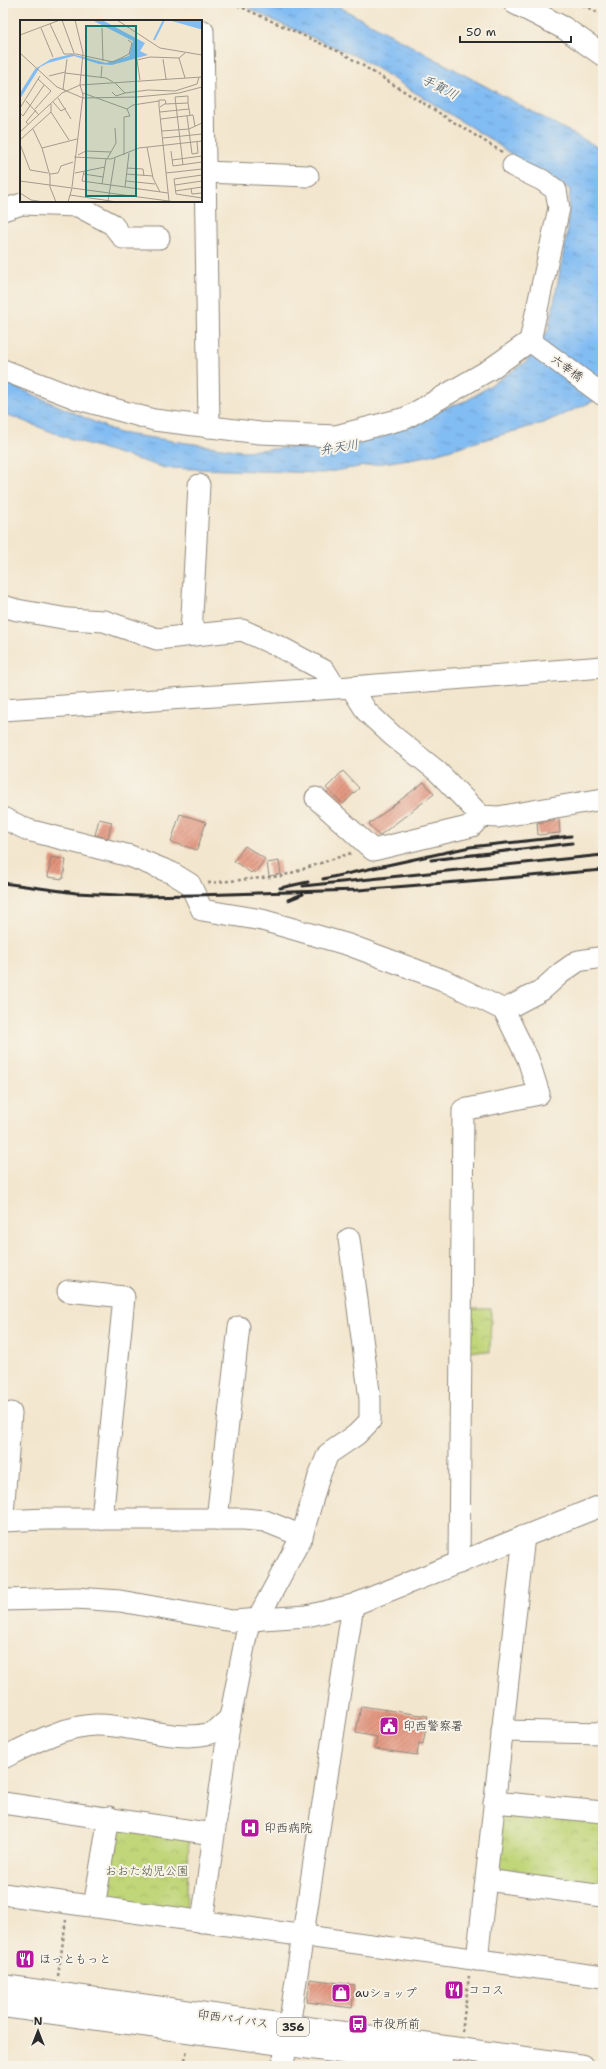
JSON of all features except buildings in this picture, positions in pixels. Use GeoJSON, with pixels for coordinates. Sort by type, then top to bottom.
{"type":"FeatureCollection","features":[{"type":"Feature","properties":{"kind":"main road"},"geometry":{"type":"LineString","coordinates":[[515,3],[564,28],[603,55]]}},
{"type":"Feature","properties":{"kind":"main road","name":"印西バイパス"},"geometry":{"type":"LineString","coordinates":[[3,1986],[288,2036],[443,2066]]}},
{"type":"Feature","properties":{"kind":"main road","name":"印西バイパス"},"geometry":{"type":"LineString","coordinates":[[3,2006],[583,2066]]}},
{"type":"Feature","properties":{"kind":"street"},"geometry":{"type":"LineString","coordinates":[[203,31],[209,427]]}},
{"type":"Feature","properties":{"kind":"street"},"geometry":{"type":"LineString","coordinates":[[3,370],[78,399],[154,420],[209,427],[260,433],[336,436],[406,418],[488,370],[530,341],[558,208],[556,190],[542,180],[513,166]]}},
{"type":"Feature","properties":{"kind":"street"},"geometry":{"type":"LineString","coordinates":[[205,172],[308,176]]}},
{"type":"Feature","properties":{"kind":"street"},"geometry":{"type":"LineString","coordinates":[[3,210],[22,204],[78,206],[112,224],[123,238],[159,238]]}},
{"type":"Feature","properties":{"kind":"street","name":"六幸橋"},"geometry":{"type":"LineString","coordinates":[[530,341],[603,395]]}},
{"type":"Feature","properties":{"kind":"street"},"geometry":{"type":"LineString","coordinates":[[191,634],[199,485]]}},
{"type":"Feature","properties":{"kind":"street"},"geometry":{"type":"LineString","coordinates":[[3,606],[68,619],[104,621],[157,639],[191,634],[242,630],[280,647],[325,671],[393,736],[437,771],[481,816],[498,818],[603,799]]}},
{"type":"Feature","properties":{"kind":"street"},"geometry":{"type":"LineString","coordinates":[[3,710],[343,687],[603,667]]}},
{"type":"Feature","properties":{"kind":"street"},"geometry":{"type":"LineString","coordinates":[[316,798],[373,850],[472,826],[481,816]]}},
{"type":"Feature","properties":{"kind":"street"},"geometry":{"type":"LineString","coordinates":[[3,818],[28,830],[130,856],[172,873],[190,884],[202,910],[262,920],[349,945],[443,980],[504,1010],[528,1059],[539,1094],[463,1110],[459,1563]]}},
{"type":"Feature","properties":{"kind":"street"},"geometry":{"type":"LineString","coordinates":[[504,1010],[542,990],[561,973],[578,961],[603,958]]}},
{"type":"Feature","properties":{"kind":"street"},"geometry":{"type":"LineString","coordinates":[[202,1922],[230,1718],[253,1621],[302,1536],[319,1476],[328,1454],[356,1435],[370,1421],[370,1399],[349,1239]]}},
{"type":"Feature","properties":{"kind":"street"},"geometry":{"type":"LineString","coordinates":[[68,1291],[124,1297],[102,1519]]}},
{"type":"Feature","properties":{"kind":"street"},"geometry":{"type":"LineString","coordinates":[[217,1519],[239,1327]]}},
{"type":"Feature","properties":{"kind":"street"},"geometry":{"type":"LineString","coordinates":[[3,1514],[11,1413]]}},
{"type":"Feature","properties":{"kind":"street"},"geometry":{"type":"LineString","coordinates":[[3,1600],[76,1598],[120,1601],[232,1621],[253,1621],[307,1616],[353,1605],[603,1505]]}},
{"type":"Feature","properties":{"kind":"street"},"geometry":{"type":"LineString","coordinates":[[3,1521],[217,1519],[265,1521],[302,1536]]}},
{"type":"Feature","properties":{"kind":"street"},"geometry":{"type":"LineString","coordinates":[[474,1960],[487,1880],[494,1802],[524,1536]]}},
{"type":"Feature","properties":{"kind":"street"},"geometry":{"type":"LineString","coordinates":[[284,2066],[353,1605]]}},
{"type":"Feature","properties":{"kind":"street"},"geometry":{"type":"LineString","coordinates":[[3,1758],[31,1744],[60,1733],[94,1725],[125,1727],[170,1735],[188,1735],[212,1733],[230,1718]]}},
{"type":"Feature","properties":{"kind":"street"},"geometry":{"type":"LineString","coordinates":[[502,1731],[603,1733]]}},
{"type":"Feature","properties":{"kind":"street"},"geometry":{"type":"LineString","coordinates":[[494,1802],[603,1812]]}},
{"type":"Feature","properties":{"kind":"street"},"geometry":{"type":"LineString","coordinates":[[3,1803],[109,1817],[213,1834]]}},
{"type":"Feature","properties":{"kind":"street"},"geometry":{"type":"LineString","coordinates":[[94,1907],[109,1817]]}},
{"type":"Feature","properties":{"kind":"street"},"geometry":{"type":"LineString","coordinates":[[487,1880],[603,1896]]}},
{"type":"Feature","properties":{"kind":"street"},"geometry":{"type":"LineString","coordinates":[[3,1894],[304,1937],[603,1977]]}},
{"type":"Feature","properties":{"kind":"path"},"geometry":{"type":"LineString","coordinates":[[232,3],[344,54],[503,153],[513,166]]}},
{"type":"Feature","properties":{"kind":"path"},"geometry":{"type":"LineString","coordinates":[[578,3],[603,15]]}},
{"type":"Feature","properties":{"kind":"path"},"geometry":{"type":"LineString","coordinates":[[190,884],[282,876],[370,847]]}},
{"type":"Feature","properties":{"kind":"path"},"geometry":{"type":"LineString","coordinates":[[57,1983],[69,1904]]}},
{"type":"Feature","properties":{"kind":"path"},"geometry":{"type":"LineString","coordinates":[[461,2038],[474,1960]]}},
{"type":"Feature","properties":{"kind":"path"},"geometry":{"type":"LineString","coordinates":[[184,2066],[187,2046]]}},
{"type":"Feature","properties":{"kind":"green space"},"geometry":{"type":"Polygon","coordinates":[[[464,1309],[491,1309],[490,1352],[464,1350],[464,1309]]]}},
{"type":"Feature","properties":{"kind":"green space"},"geometry":{"type":"Polygon","coordinates":[[[498,1809],[601,1818],[599,1890],[489,1875],[498,1809]]]}},
{"type":"Feature","properties":{"kind":"green space","name":"おおた幼児公園"},"geometry":{"type":"Polygon","coordinates":[[[114,1826],[189,1838],[186,1916],[100,1904],[114,1826]]]}},
{"type":"Feature","properties":{"kind":"water"},"geometry":{"type":"Polygon","coordinates":[[[239,3],[332,3],[603,150],[603,397],[543,423],[427,456],[322,473],[165,468],[62,436],[3,413],[3,381],[119,433],[242,451],[344,444],[468,400],[526,362],[549,329],[567,234],[570,189],[523,163],[493,141],[360,58],[279,23],[239,3]]]}},
{"type":"Feature","properties":{"kind":"railway"},"geometry":{"type":"LineString","coordinates":[[323,879],[470,847],[571,836]]}},
{"type":"Feature","properties":{"kind":"railway"},"geometry":{"type":"LineString","coordinates":[[431,860],[572,843]]}},
{"type":"Feature","properties":{"kind":"railway"},"geometry":{"type":"LineString","coordinates":[[303,886],[603,855]]}},
{"type":"Feature","properties":{"kind":"railway"},"geometry":{"type":"LineString","coordinates":[[3,883],[76,893],[140,896],[196,895],[358,890],[603,870]]}},
{"type":"Feature","properties":{"kind":"railway"},"geometry":{"type":"LineString","coordinates":[[280,888],[308,882]]}},
{"type":"Feature","properties":{"kind":"railway"},"geometry":{"type":"LineString","coordinates":[[288,900],[303,894]]}},
{"type":"Feature","properties":{"kind":"place","name":"印西警察署"},"geometry":{"type":"Point","coordinates":[389,1726]}},
{"type":"Feature","properties":{"kind":"place","name":"印西病院"},"geometry":{"type":"Point","coordinates":[250,1828]}},
{"type":"Feature","properties":{"kind":"place","name":"ほっともっと"},"geometry":{"type":"Point","coordinates":[25,1959]}},
{"type":"Feature","properties":{"kind":"place","name":"ココス"},"geometry":{"type":"Point","coordinates":[454,1990]}},
{"type":"Feature","properties":{"kind":"place","name":"auショップ"},"geometry":{"type":"Point","coordinates":[341,1993]}},
{"type":"Feature","properties":{"kind":"place","name":"市役所前"},"geometry":{"type":"Point","coordinates":[358,2024]}},
{"type":"Feature","properties":{"kind":"water label","name":"手賀川"},"geometry":{"type":"Point","coordinates":[440,87]}},
{"type":"Feature","properties":{"kind":"water label","name":"弁天川"},"geometry":{"type":"Point","coordinates":[339,447]}}]}
